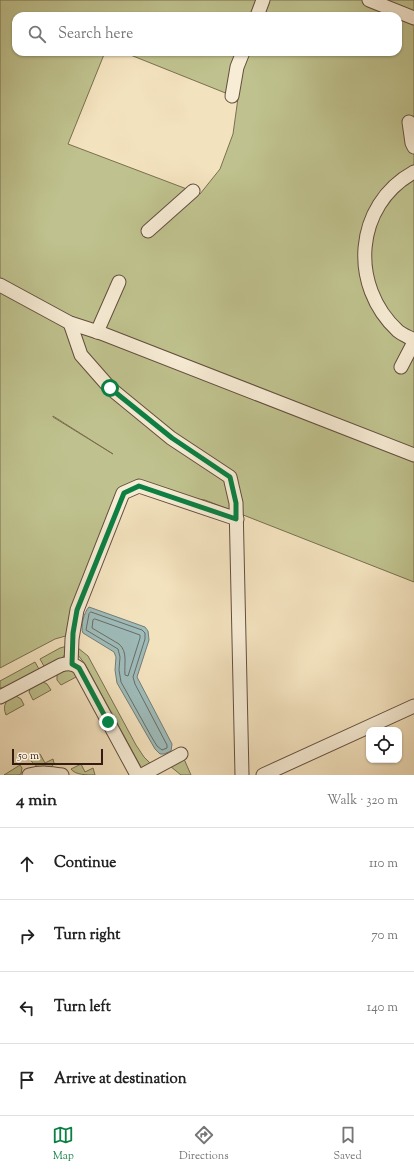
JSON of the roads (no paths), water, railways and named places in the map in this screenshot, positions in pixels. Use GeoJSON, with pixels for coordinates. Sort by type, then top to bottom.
{"type":"FeatureCollection","features":[{"type":"Feature","properties":{"kind":"lane"},"geometry":{"type":"LineString","coordinates":[[258,12],[263,0]]}},
{"type":"Feature","properties":{"kind":"lane"},"geometry":{"type":"LineString","coordinates":[[369,0],[399,12]]}},
{"type":"Feature","properties":{"kind":"lane"},"geometry":{"type":"LineString","coordinates":[[402,13],[414,18]]}},
{"type":"Feature","properties":{"kind":"lane"},"geometry":{"type":"LineString","coordinates":[[232,96],[237,67],[241,56]]}},
{"type":"Feature","properties":{"kind":"lane"},"geometry":{"type":"LineString","coordinates":[[409,122],[414,147]]}},
{"type":"Feature","properties":{"kind":"lane"},"geometry":{"type":"LineString","coordinates":[[401,367],[414,341],[399,331],[385,316],[374,300],[367,278],[364,260],[365,242],[368,225],[377,208],[390,190],[405,177],[414,172]]}},
{"type":"Feature","properties":{"kind":"lane"},"geometry":{"type":"LineString","coordinates":[[148,231],[193,191]]}},
{"type":"Feature","properties":{"kind":"lane"},"geometry":{"type":"LineString","coordinates":[[97,332],[119,282]]}},
{"type":"Feature","properties":{"kind":"lane"},"geometry":{"type":"LineString","coordinates":[[0,285],[70,323],[97,332],[414,455]]}},
{"type":"Feature","properties":{"kind":"lane"},"geometry":{"type":"LineString","coordinates":[[70,323],[81,355],[110,388],[172,438],[230,477],[236,503],[242,775]]}},
{"type":"Feature","properties":{"kind":"lane"},"geometry":{"type":"LineString","coordinates":[[72,664],[73,633],[77,610],[124,493],[139,486],[236,519]]}},
{"type":"Feature","properties":{"kind":"lane"},"geometry":{"type":"LineString","coordinates":[[0,698],[61,665],[72,664],[79,668],[137,775]]}},
{"type":"Feature","properties":{"kind":"lane"},"geometry":{"type":"LineString","coordinates":[[263,775],[414,706]]}},
{"type":"Feature","properties":{"kind":"lane"},"geometry":{"type":"LineString","coordinates":[[142,775],[181,754]]}},
{"type":"Feature","properties":{"kind":"lane"},"geometry":{"type":"LineString","coordinates":[[29,775],[39,773],[62,775]]}},
{"type":"Feature","properties":{"kind":"water"},"geometry":{"type":"Polygon","coordinates":[[[89,607],[145,627],[148,631],[149,640],[137,677],[172,744],[171,751],[160,754],[155,749],[117,683],[115,670],[116,657],[114,652],[83,633],[83,620],[89,607]]]}}]}
